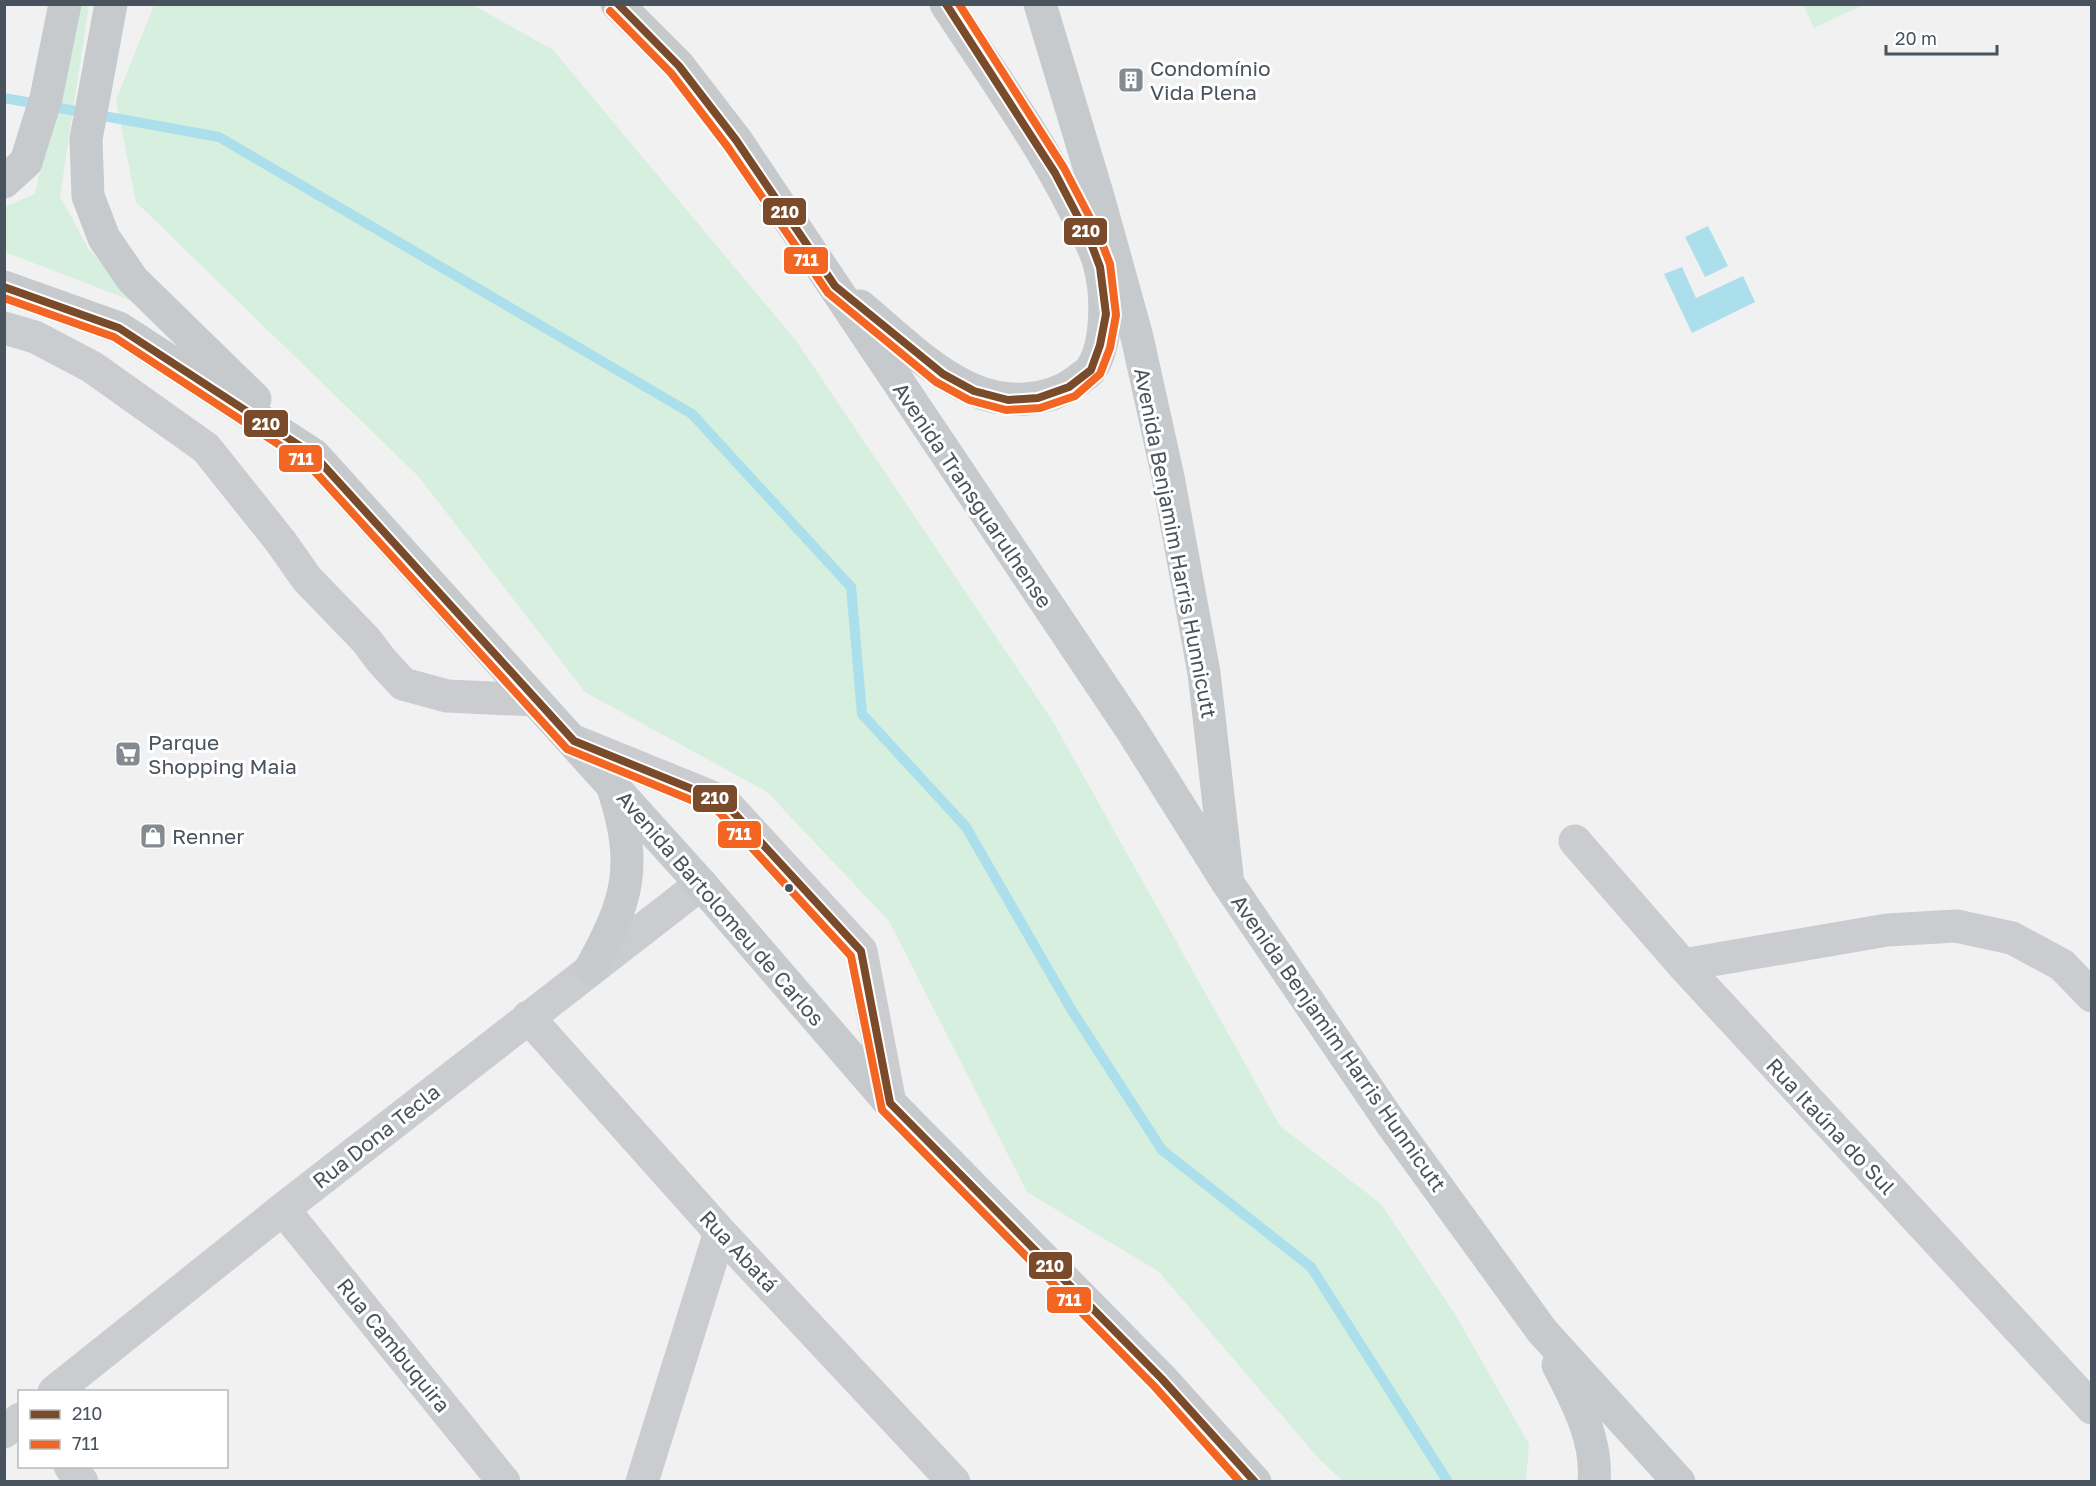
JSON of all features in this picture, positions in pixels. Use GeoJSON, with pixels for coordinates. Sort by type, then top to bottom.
{"type":"FeatureCollection","features":[{"type":"Feature","properties":{"kind":"main road"},"geometry":{"type":"LineString","coordinates":[[4,182],[26,162],[46,98],[65,4]]}},
{"type":"Feature","properties":{"kind":"main road"},"geometry":{"type":"LineString","coordinates":[[111,4],[86,139],[88,196],[104,238],[133,280],[314,455]]}},
{"type":"Feature","properties":{"kind":"main road","name":"Avenida Transguarulhense"},"geometry":{"type":"LineString","coordinates":[[617,4],[679,66],[736,140],[1131,729],[1227,882]]}},
{"type":"Feature","properties":{"kind":"main road"},"geometry":{"type":"LineString","coordinates":[[835,286],[943,374],[974,391],[1008,400],[1038,398],[1069,387],[1091,370],[1101,345],[1106,314],[1100,267],[1089,238],[1055,173],[946,4]]}},
{"type":"Feature","properties":{"kind":"main road","name":"Avenida Benjamim Harris Hunnicutt"},"geometry":{"type":"LineString","coordinates":[[1040,4],[1099,200],[1137,338],[1168,477],[1204,673],[1227,882],[1391,1123],[1542,1331],[1679,1482]]}},
{"type":"Feature","properties":{"kind":"main road","name":"Avenida Bartolomeu de Carlos"},"geometry":{"type":"LineString","coordinates":[[4,288],[119,328],[314,455],[612,783],[890,1103],[1162,1379],[1255,1482]]}},
{"type":"Feature","properties":{"kind":"main road"},"geometry":{"type":"LineString","coordinates":[[591,968],[610,934],[622,902],[627,871],[624,831],[612,783]]}},
{"type":"Feature","properties":{"kind":"main road"},"geometry":{"type":"LineString","coordinates":[[1542,1331],[1585,1420],[1595,1471],[1594,1482]]}},
{"type":"Feature","properties":{"kind":"main road"},"geometry":{"type":"LineString","coordinates":[[1162,1379],[1275,1482]]}},
{"type":"Feature","properties":{"kind":"street"},"geometry":{"type":"LineString","coordinates":[[4,328],[35,337],[92,367],[206,448],[281,542],[307,579],[366,640],[403,684],[447,696],[535,700]]}},
{"type":"Feature","properties":{"kind":"street"},"geometry":{"type":"LineString","coordinates":[[574,741],[724,802],[861,951],[890,1103]]}},
{"type":"Feature","properties":{"kind":"street","name":"Rua Itaúna do Sul"},"geometry":{"type":"LineString","coordinates":[[1575,841],[1683,965],[2091,1408]]}},
{"type":"Feature","properties":{"kind":"street","name":"Rua Dona Tecla"},"geometry":{"type":"LineString","coordinates":[[57,1390],[283,1209],[701,884]]}},
{"type":"Feature","properties":{"kind":"street"},"geometry":{"type":"LineString","coordinates":[[1683,965],[1887,930],[1956,926],[2012,938],[2061,965],[2091,996]]}},
{"type":"Feature","properties":{"kind":"street","name":"Rua Abatá"},"geometry":{"type":"LineString","coordinates":[[528,1017],[720,1232],[954,1482]]}},
{"type":"Feature","properties":{"kind":"street","name":"Rua Cambuquira"},"geometry":{"type":"LineString","coordinates":[[283,1209],[504,1482]]}},
{"type":"Feature","properties":{"kind":"street"},"geometry":{"type":"LineString","coordinates":[[642,1482],[720,1232]]}},
{"type":"Feature","properties":{"kind":"street"},"geometry":{"type":"LineString","coordinates":[[4,1432],[18,1421]]}},
{"type":"Feature","properties":{"kind":"street"},"geometry":{"type":"LineString","coordinates":[[71,1468],[82,1482]]}},
{"type":"Feature","properties":{"kind":"green space"},"geometry":{"type":"Polygon","coordinates":[[[75,5],[89,5],[60,196],[89,250],[143,305],[5,252],[4,207],[35,194],[75,5]]]}},
{"type":"Feature","properties":{"kind":"green space"},"geometry":{"type":"Polygon","coordinates":[[[154,5],[473,5],[553,50],[797,342],[1052,720],[1280,1126],[1381,1204],[1455,1314],[1529,1444],[1526,1481],[1343,1481],[1320,1460],[1159,1272],[1027,1192],[889,921],[767,792],[585,692],[419,477],[136,202],[116,100],[154,5]]]}},
{"type":"Feature","properties":{"kind":"green space"},"geometry":{"type":"Polygon","coordinates":[[[1803,5],[1863,5],[1814,28],[1803,5]]]}},
{"type":"Feature","properties":{"kind":"water"},"geometry":{"type":"Polygon","coordinates":[[[1708,226],[1728,266],[1705,277],[1685,237],[1708,226]]]}},
{"type":"Feature","properties":{"kind":"water"},"geometry":{"type":"Polygon","coordinates":[[[1682,267],[1696,298],[1743,276],[1755,302],[1692,333],[1664,274],[1682,267]]]}},
{"type":"Feature","properties":{"kind":"waterway"},"geometry":{"type":"LineString","coordinates":[[4,98],[219,137],[692,414],[851,587],[862,714],[966,827],[1071,1009],[1162,1150],[1311,1267],[1448,1482]]}},
{"type":"Feature","properties":{"kind":"transit line","name":"210"},"geometry":{"type":"LineString","coordinates":[[618,4],[679,66],[736,140],[835,286],[943,374],[974,391],[1008,400],[1038,398],[1069,387],[1091,370],[1100,345],[1106,314],[1100,267],[1089,238],[1055,173],[946,4]]}},
{"type":"Feature","properties":{"kind":"transit line","name":"711"},"geometry":{"type":"LineString","coordinates":[[610,11],[671,73],[727,146],[828,293],[936,382],[969,400],[1006,410],[1040,408],[1075,396],[1100,374],[1110,348],[1116,315],[1110,264],[1098,233],[1064,168],[959,4]]}},
{"type":"Feature","properties":{"kind":"transit line","name":"210"},"geometry":{"type":"LineString","coordinates":[[4,287],[119,328],[314,455],[574,741],[724,802],[861,951],[890,1103],[1162,1379],[1255,1482]]}},
{"type":"Feature","properties":{"kind":"transit line","name":"711"},"geometry":{"type":"LineString","coordinates":[[4,298],[114,337],[307,463],[567,749],[718,811],[851,956],[882,1110],[1154,1386],[1240,1482]]}},
{"type":"Feature","properties":{"kind":"place","name":"Condomínio Vida Plena"},"geometry":{"type":"Point","coordinates":[1131,80]}},
{"type":"Feature","properties":{"kind":"place","name":"Parque Shopping Maia"},"geometry":{"type":"Point","coordinates":[128,754]}},
{"type":"Feature","properties":{"kind":"place","name":"Renner"},"geometry":{"type":"Point","coordinates":[153,836]}}]}
